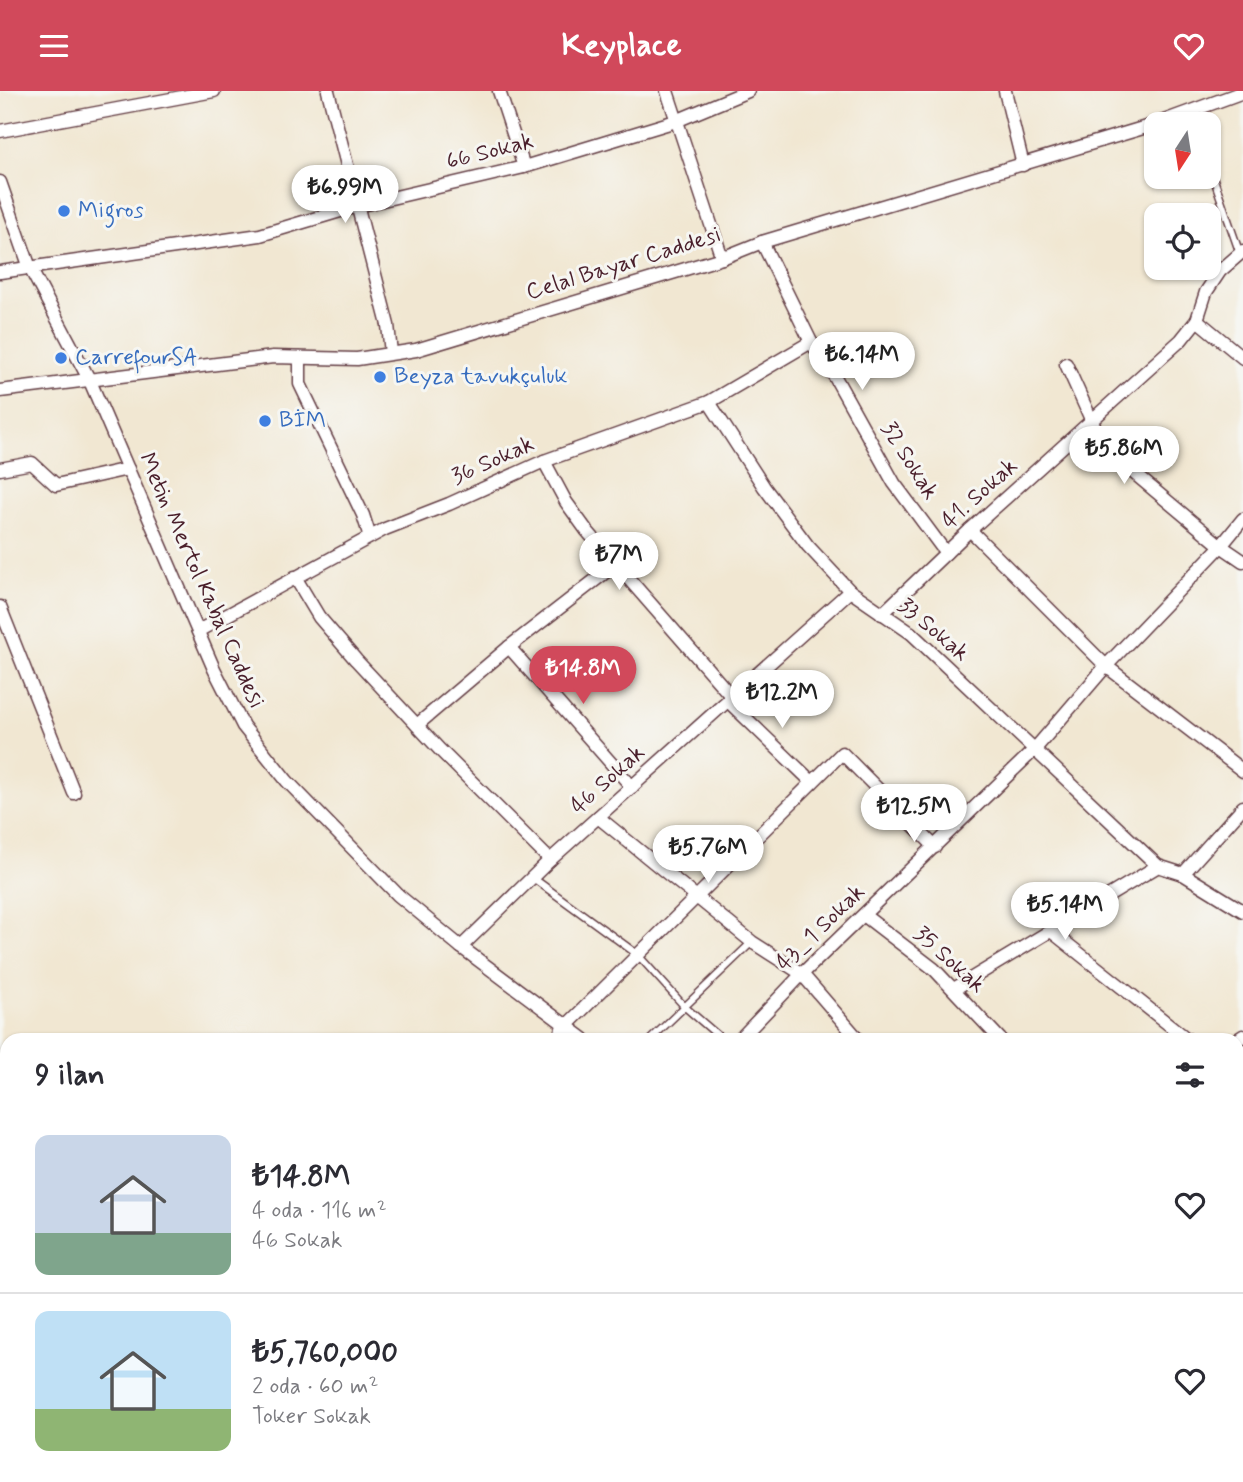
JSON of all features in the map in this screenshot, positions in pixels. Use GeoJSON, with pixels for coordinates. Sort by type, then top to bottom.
{"type":"FeatureCollection","features":[{"type":"Feature","properties":{"kind":"street"},"geometry":{"type":"LineString","coordinates":[[0,131],[214,91]]}},
{"type":"Feature","properties":{"kind":"street"},"geometry":{"type":"LineString","coordinates":[[328,91],[388,325],[391,353]]}},
{"type":"Feature","properties":{"kind":"street"},"geometry":{"type":"LineString","coordinates":[[499,91],[524,167]]}},
{"type":"Feature","properties":{"kind":"street"},"geometry":{"type":"LineString","coordinates":[[667,91],[722,258]]}},
{"type":"Feature","properties":{"kind":"street","name":"66 Sokak"},"geometry":{"type":"LineString","coordinates":[[0,272],[260,235],[357,206],[524,167],[676,121],[748,91]]}},
{"type":"Feature","properties":{"kind":"street"},"geometry":{"type":"LineString","coordinates":[[1005,91],[1023,165]]}},
{"type":"Feature","properties":{"kind":"street","name":"Celal Bayar Caddesi"},"geometry":{"type":"LineString","coordinates":[[0,391],[273,357],[357,359],[416,350],[722,258],[762,242],[1153,125],[1243,92]]}},
{"type":"Feature","properties":{"kind":"street","name":"Metin Mertol Kabal Caddesi"},"geometry":{"type":"LineString","coordinates":[[0,182],[30,268],[90,381],[198,631],[243,726],[287,781],[398,895],[564,1033]]}},
{"type":"Feature","properties":{"kind":"street","name":"32 Sokak"},"geometry":{"type":"LineString","coordinates":[[762,242],[811,342],[835,377],[894,483],[946,553]]}},
{"type":"Feature","properties":{"kind":"street","name":"41. Sokak"},"geometry":{"type":"LineString","coordinates":[[882,614],[970,530],[1181,340],[1197,320],[1206,292],[1220,271],[1242,252]]}},
{"type":"Feature","properties":{"kind":"street"},"geometry":{"type":"LineString","coordinates":[[1197,320],[1243,358]]}},
{"type":"Feature","properties":{"kind":"street","name":"36 Sokak"},"geometry":{"type":"LineString","coordinates":[[198,631],[370,537],[544,461],[709,402],[811,342]]}},
{"type":"Feature","properties":{"kind":"street"},"geometry":{"type":"LineString","coordinates":[[300,358],[300,384],[363,515],[370,537]]}},
{"type":"Feature","properties":{"kind":"street"},"geometry":{"type":"LineString","coordinates":[[1066,364],[1104,448],[1221,546],[1243,561]]}},
{"type":"Feature","properties":{"kind":"street","name":"33 Sokak"},"geometry":{"type":"LineString","coordinates":[[709,402],[764,487],[800,536],[850,591],[911,633],[1158,866]]}},
{"type":"Feature","properties":{"kind":"street"},"geometry":{"type":"LineString","coordinates":[[544,461],[566,502],[616,564],[730,699],[812,782]]}},
{"type":"Feature","properties":{"kind":"street"},"geometry":{"type":"LineString","coordinates":[[0,469],[32,463],[56,485],[128,469]]}},
{"type":"Feature","properties":{"kind":"street","name":"43_1 Sokak"},"geometry":{"type":"LineString","coordinates":[[746,1033],[802,974],[1034,750],[1106,666],[1221,546],[1243,519]]}},
{"type":"Feature","properties":{"kind":"street"},"geometry":{"type":"LineString","coordinates":[[970,530],[1106,666],[1243,771]]}},
{"type":"Feature","properties":{"kind":"street"},"geometry":{"type":"LineString","coordinates":[[417,725],[509,647],[616,564]]}},
{"type":"Feature","properties":{"kind":"street"},"geometry":{"type":"LineString","coordinates":[[295,577],[319,617],[417,725],[550,860]]}},
{"type":"Feature","properties":{"kind":"street","name":"46 Sokak"},"geometry":{"type":"LineString","coordinates":[[461,947],[550,860],[850,591]]}},
{"type":"Feature","properties":{"kind":"street"},"geometry":{"type":"LineString","coordinates":[[0,607],[74,793]]}},
{"type":"Feature","properties":{"kind":"street"},"geometry":{"type":"LineString","coordinates":[[509,647],[632,787]]}},
{"type":"Feature","properties":{"kind":"street"},"geometry":{"type":"LineString","coordinates":[[564,1033],[637,954],[842,753],[934,847]]}},
{"type":"Feature","properties":{"kind":"street"},"geometry":{"type":"LineString","coordinates":[[1183,874],[1243,807]]}},
{"type":"Feature","properties":{"kind":"street"},"geometry":{"type":"LineString","coordinates":[[598,817],[752,942],[802,974],[853,1033]]}},
{"type":"Feature","properties":{"kind":"street"},"geometry":{"type":"LineString","coordinates":[[954,989],[1158,866],[1183,874],[1243,911]]}},
{"type":"Feature","properties":{"kind":"street","name":"35 Sokak"},"geometry":{"type":"LineString","coordinates":[[865,916],[933,969],[994,1033]]}},
{"type":"Feature","properties":{"kind":"street"},"geometry":{"type":"LineString","coordinates":[[1051,931],[1179,1033]]}},
{"type":"Feature","properties":{"kind":"lane"},"geometry":{"type":"LineString","coordinates":[[1218,189],[1242,252]]}},
{"type":"Feature","properties":{"kind":"lane"},"geometry":{"type":"LineString","coordinates":[[532,877],[637,954],[684,1007],[715,1033]]}},
{"type":"Feature","properties":{"kind":"lane"},"geometry":{"type":"LineString","coordinates":[[657,1033],[752,942]]}},
{"type":"Feature","properties":{"kind":"place","name":"Migros"},"geometry":{"type":"Point","coordinates":[64,211]}},
{"type":"Feature","properties":{"kind":"place","name":"CarrefourSA"},"geometry":{"type":"Point","coordinates":[61,358]}},
{"type":"Feature","properties":{"kind":"place","name":"Beyza tavukçuluk"},"geometry":{"type":"Point","coordinates":[380,377]}},
{"type":"Feature","properties":{"kind":"place","name":"BİM"},"geometry":{"type":"Point","coordinates":[265,421]}}]}
